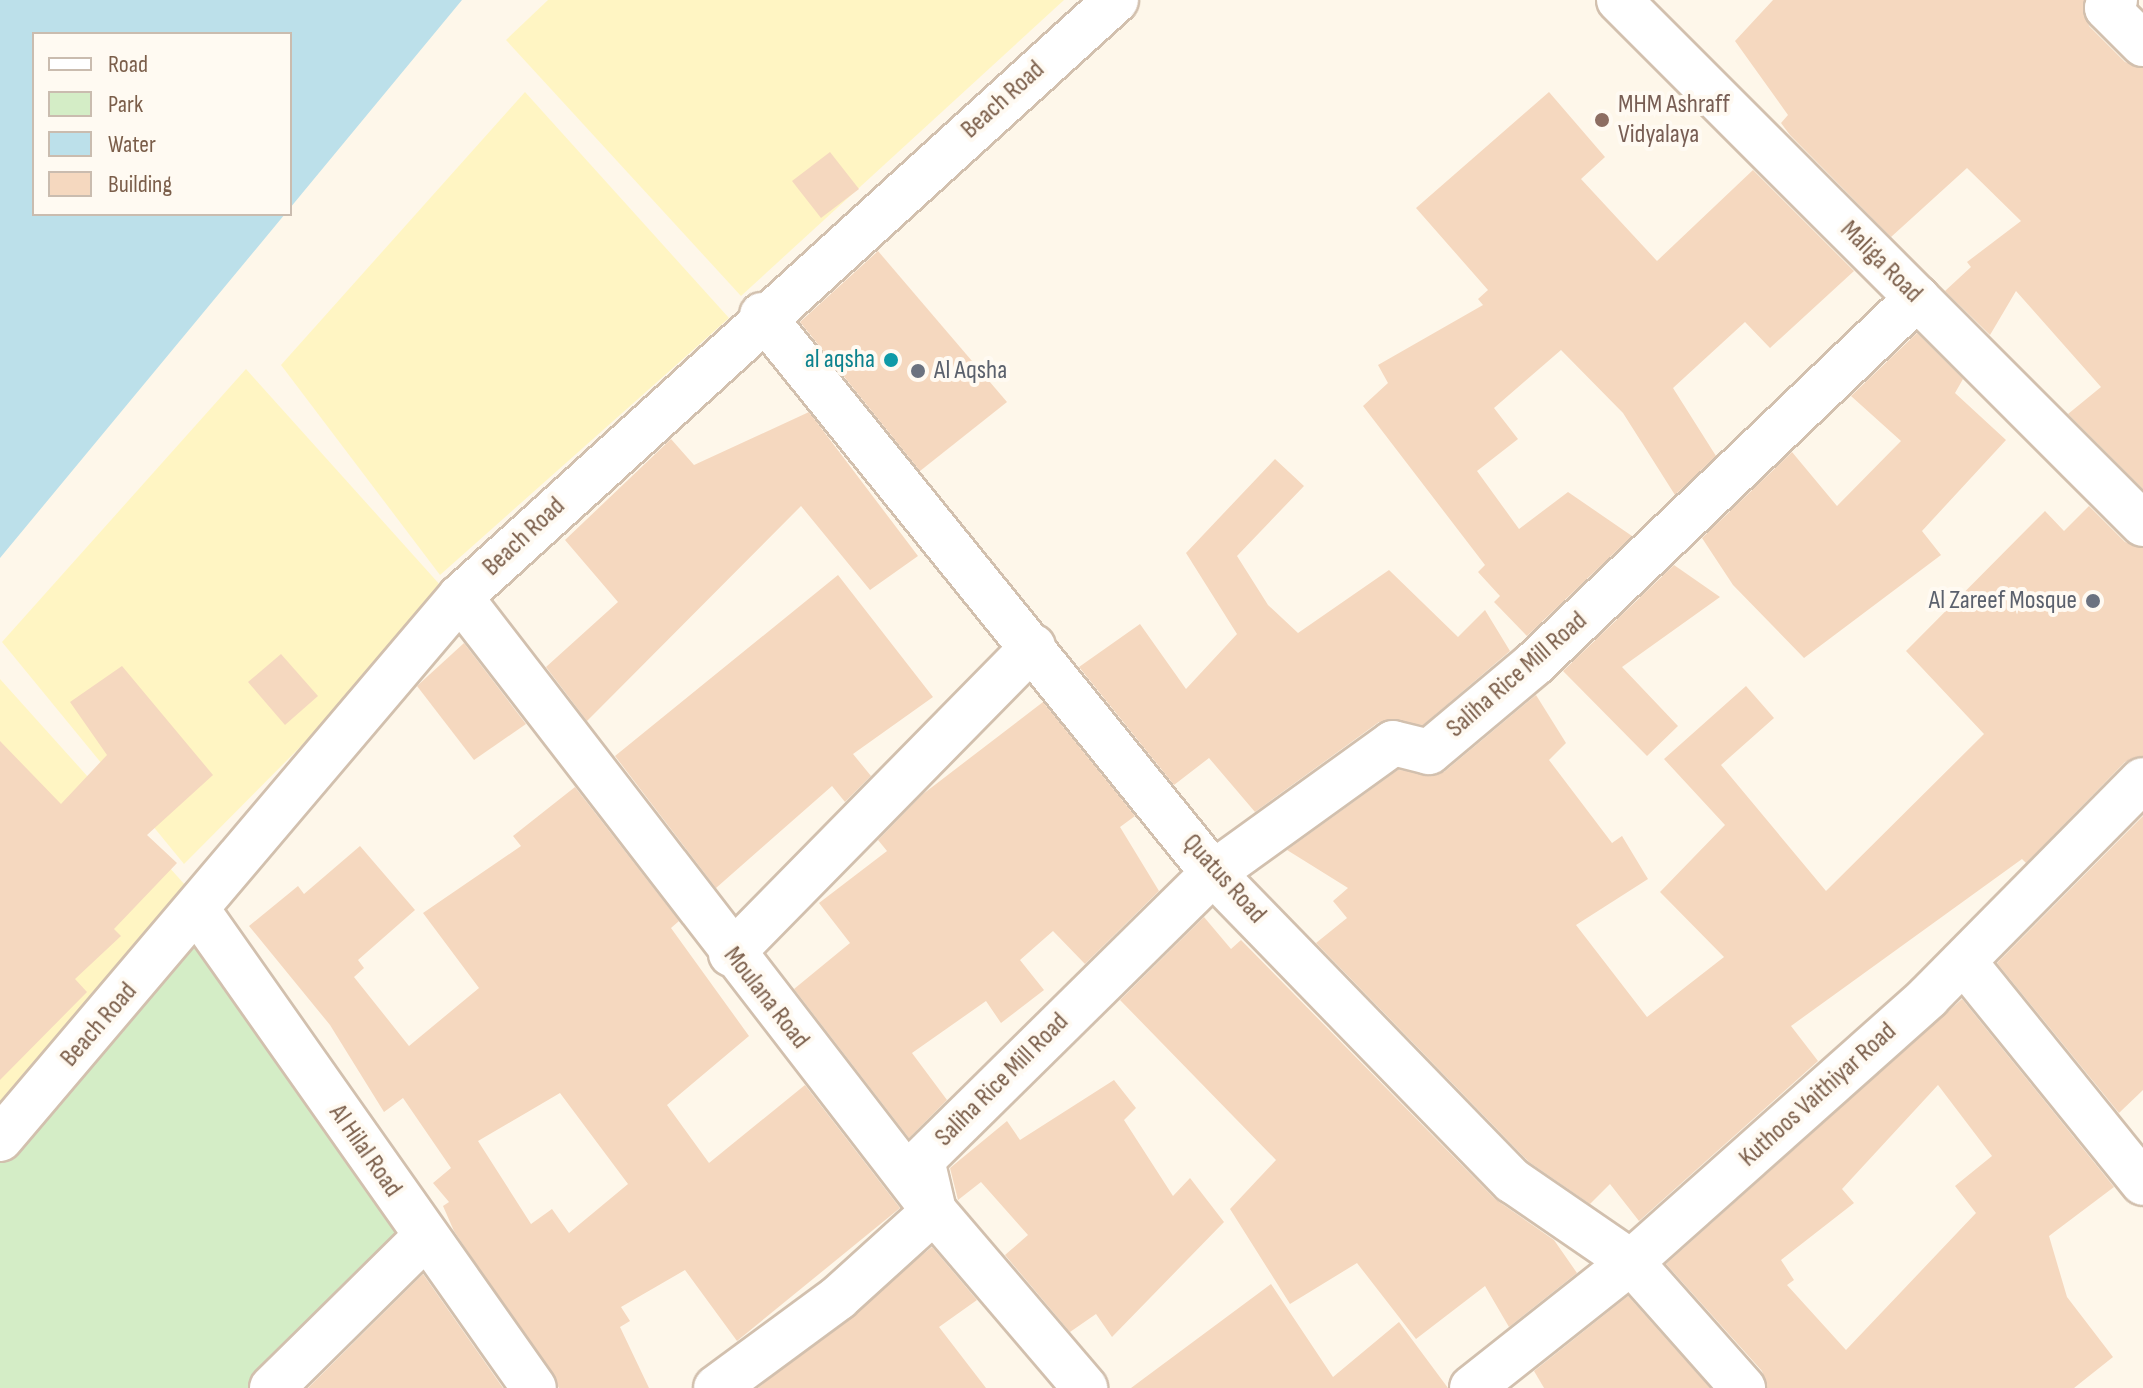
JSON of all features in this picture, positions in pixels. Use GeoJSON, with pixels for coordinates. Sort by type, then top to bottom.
{"type":"FeatureCollection","features":[{"type":"Feature","properties":{"kind":"street","name":"Beach Road"},"geometry":{"type":"LineString","coordinates":[[0,1139],[198,911],[460,597],[762,315],[1116,0]]}},
{"type":"Feature","properties":{"kind":"street","name":"Maliga Road"},"geometry":{"type":"LineString","coordinates":[[1619,0],[2143,524]]}},
{"type":"Feature","properties":{"kind":"street"},"geometry":{"type":"LineString","coordinates":[[2115,0],[2107,8],[2143,44]]}},
{"type":"Feature","properties":{"kind":"street","name":"Saliha Rice Mill Road"},"geometry":{"type":"LineString","coordinates":[[934,1211],[922,1160],[1213,873],[1393,743],[1429,752],[1534,664],[1917,298]]}},
{"type":"Feature","properties":{"kind":"street","name":"Quatus Road"},"geometry":{"type":"LineString","coordinates":[[762,315],[1213,873],[1513,1181],[1631,1262],[1743,1388]]}},
{"type":"Feature","properties":{"kind":"street","name":"Moulana Road"},"geometry":{"type":"LineString","coordinates":[[460,597],[731,954],[934,1211],[1085,1388]]}},
{"type":"Feature","properties":{"kind":"street"},"geometry":{"type":"LineString","coordinates":[[731,954],[1033,647]]}},
{"type":"Feature","properties":{"kind":"street","name":"Kuthoos Vaithiyar Road"},"geometry":{"type":"LineString","coordinates":[[1472,1388],[1631,1262],[1965,963],[2143,780]]}},
{"type":"Feature","properties":{"kind":"street","name":"Al Hilal Road"},"geometry":{"type":"LineString","coordinates":[[198,911],[534,1388]]}},
{"type":"Feature","properties":{"kind":"street"},"geometry":{"type":"LineString","coordinates":[[1965,963],[2143,1183]]}},
{"type":"Feature","properties":{"kind":"street"},"geometry":{"type":"LineString","coordinates":[[716,1388],[838,1298],[934,1211]]}},
{"type":"Feature","properties":{"kind":"street"},"geometry":{"type":"LineString","coordinates":[[272,1388],[425,1237]]}},
{"type":"Feature","properties":{"kind":"green space"},"geometry":{"type":"Polygon","coordinates":[[[198,911],[425,1237],[272,1388],[0,1388],[0,1139],[198,911]]]}},
{"type":"Feature","properties":{"kind":"sand"},"geometry":{"type":"Polygon","coordinates":[[[548,0],[1064,0],[741,296],[506,40],[548,0]]]}},
{"type":"Feature","properties":{"kind":"sand"},"geometry":{"type":"Polygon","coordinates":[[[525,92],[729,318],[440,575],[281,365],[525,92]]]}},
{"type":"Feature","properties":{"kind":"sand"},"geometry":{"type":"Polygon","coordinates":[[[246,369],[450,596],[184,864],[2,642],[246,369]]]}},
{"type":"Feature","properties":{"kind":"sand"},"geometry":{"type":"Polygon","coordinates":[[[0,679],[186,886],[0,1116],[0,679]]]}},
{"type":"Feature","properties":{"kind":"water"},"geometry":{"type":"Polygon","coordinates":[[[0,0],[462,0],[292,206],[292,32],[32,32],[32,216],[283,216],[0,558],[0,0]]]}},
{"type":"Feature","properties":{"kind":"building"},"geometry":{"type":"Polygon","coordinates":[[[1773,0],[2084,0],[2089,26],[2125,62],[2143,68],[2143,489],[2068,414],[2101,387],[2016,291],[1990,335],[1945,291],[1971,267],[1967,262],[2021,221],[1967,168],[1891,237],[1790,135],[1781,123],[1788,115],[1735,41],[1773,0]]]}},
{"type":"Feature","properties":{"kind":"building"},"geometry":{"type":"Polygon","coordinates":[[[1549,92],[1605,157],[1581,179],[1657,261],[1753,170],[1854,271],[1770,348],[1745,322],[1673,388],[1716,456],[1675,495],[1623,413],[1561,350],[1494,408],[1518,439],[1477,471],[1519,529],[1568,492],[1632,536],[1527,636],[1494,602],[1500,596],[1478,572],[1485,565],[1363,406],[1388,383],[1378,365],[1483,305],[1478,299],[1488,290],[1416,208],[1549,92]]]}},
{"type":"Feature","properties":{"kind":"building"},"geometry":{"type":"Polygon","coordinates":[[[830,152],[859,189],[821,218],[792,181],[830,152]]]}},
{"type":"Feature","properties":{"kind":"building","name":"al aqsha"},"geometry":{"type":"Polygon","coordinates":[[[878,251],[1007,402],[920,471],[800,322],[878,251]]]}},
{"type":"Feature","properties":{"kind":"building"},"geometry":{"type":"Polygon","coordinates":[[[1917,333],[1963,379],[1955,393],[2006,440],[1922,531],[1941,555],[1804,658],[1733,585],[1702,538],[1792,452],[1837,506],[1901,441],[1851,396],[1917,333]]]}},
{"type":"Feature","properties":{"kind":"building"},"geometry":{"type":"Polygon","coordinates":[[[809,412],[918,556],[870,590],[801,506],[587,721],[546,667],[618,602],[565,540],[671,439],[694,465],[809,412]]]}},
{"type":"Feature","properties":{"kind":"building"},"geometry":{"type":"Polygon","coordinates":[[[1275,459],[1304,486],[1237,556],[1268,605],[1298,633],[1389,570],[1458,637],[1485,610],[1510,651],[1423,725],[1379,722],[1255,812],[1209,758],[1174,785],[1079,667],[1140,624],[1186,689],[1237,634],[1186,553],[1275,459]]]}},
{"type":"Feature","properties":{"kind":"building"},"geometry":{"type":"Polygon","coordinates":[[[2089,506],[2125,542],[2143,548],[2143,756],[2125,762],[2026,863],[2022,859],[1791,1026],[1818,1061],[1639,1221],[1610,1184],[1590,1204],[1529,1162],[1316,943],[1347,918],[1333,901],[1348,888],[1287,850],[1398,770],[1444,772],[1536,695],[1566,743],[1549,760],[1612,843],[1622,836],[1648,879],[1576,925],[1647,1017],[1724,957],[1660,892],[1725,825],[1664,759],[1746,686],[1774,718],[1721,765],[1826,891],[1984,734],[1906,651],[2045,511],[2064,531],[2089,506]]]}},
{"type":"Feature","properties":{"kind":"building"},"geometry":{"type":"Polygon","coordinates":[[[1674,565],[1720,597],[1622,667],[1678,726],[1647,756],[1563,671],[1674,565]]]}},
{"type":"Feature","properties":{"kind":"building"},"geometry":{"type":"Polygon","coordinates":[[[838,575],[933,697],[853,754],[871,776],[845,802],[832,786],[716,888],[615,756],[838,575]]]}},
{"type":"Feature","properties":{"kind":"building"},"geometry":{"type":"Polygon","coordinates":[[[464,643],[526,724],[474,760],[417,686],[464,643]]]}},
{"type":"Feature","properties":{"kind":"building"},"geometry":{"type":"Polygon","coordinates":[[[281,654],[318,696],[285,725],[248,682],[281,654]]]}},
{"type":"Feature","properties":{"kind":"building"},"geometry":{"type":"Polygon","coordinates":[[[122,666],[213,775],[147,835],[177,863],[114,929],[121,936],[75,979],[87,992],[0,1080],[0,741],[61,804],[107,755],[70,702],[122,666]]]}},
{"type":"Feature","properties":{"kind":"building"},"geometry":{"type":"Polygon","coordinates":[[[1043,702],[1135,816],[1120,827],[1159,891],[1085,964],[1053,931],[1020,960],[1044,990],[1001,1023],[986,1001],[912,1053],[947,1100],[909,1138],[794,989],[850,943],[819,903],[887,851],[878,840],[923,794],[1043,702]]]}},
{"type":"Feature","properties":{"kind":"building"},"geometry":{"type":"Polygon","coordinates":[[[575,787],[679,921],[671,928],[749,1036],[667,1105],[709,1163],[805,1085],[900,1208],[737,1341],[685,1270],[621,1307],[630,1321],[620,1327],[649,1388],[559,1388],[454,1231],[443,1206],[449,1202],[433,1183],[451,1168],[403,1098],[384,1112],[330,1025],[249,926],[298,886],[304,894],[360,846],[415,910],[358,960],[364,968],[354,977],[409,1046],[479,988],[423,913],[521,846],[513,836],[575,787]],[[560,1093],[478,1141],[531,1224],[552,1209],[569,1233],[628,1184],[560,1093]]]}},
{"type":"Feature","properties":{"kind":"building"},"geometry":{"type":"Polygon","coordinates":[[[2143,816],[2143,1090],[2119,1113],[1997,963],[2143,816]]]}},
{"type":"Feature","properties":{"kind":"building"},"geometry":{"type":"Polygon","coordinates":[[[1204,917],[1231,949],[1241,940],[1495,1199],[1554,1240],[1577,1273],[1509,1327],[1485,1286],[1416,1339],[1357,1263],[1290,1304],[1230,1209],[1276,1160],[1120,1000],[1204,917]]]}},
{"type":"Feature","properties":{"kind":"building"},"geometry":{"type":"Polygon","coordinates":[[[1962,999],[2114,1187],[2049,1236],[2067,1297],[2113,1357],[2074,1388],[1767,1388],[1762,1371],[1666,1264],[1962,999]],[[1938,1085],[1842,1189],[1854,1203],[1781,1260],[1794,1280],[1787,1285],[1846,1350],[1976,1213],[1955,1186],[1992,1156],[1938,1085]]]}},
{"type":"Feature","properties":{"kind":"building"},"geometry":{"type":"Polygon","coordinates":[[[1114,1080],[1136,1108],[1124,1120],[1173,1196],[1190,1178],[1224,1222],[1112,1337],[1096,1314],[1070,1332],[1005,1255],[1028,1235],[981,1182],[958,1200],[950,1168],[1007,1121],[1020,1140],[1114,1080]]]}},
{"type":"Feature","properties":{"kind":"building"},"geometry":{"type":"Polygon","coordinates":[[[932,1247],[977,1300],[939,1327],[986,1388],[758,1388],[932,1247]]]}},
{"type":"Feature","properties":{"kind":"building"},"geometry":{"type":"Polygon","coordinates":[[[423,1274],[503,1388],[308,1388],[423,1274]]]}},
{"type":"Feature","properties":{"kind":"building"},"geometry":{"type":"Polygon","coordinates":[[[1271,1284],[1333,1377],[1399,1322],[1448,1388],[1131,1388],[1271,1284]]]}},
{"type":"Feature","properties":{"kind":"building"},"geometry":{"type":"Polygon","coordinates":[[[1628,1296],[1710,1388],[1544,1388],[1534,1371],[1628,1296]]]}},
{"type":"Feature","properties":{"kind":"place","name":"MHM Ashraff Vidyalaya"},"geometry":{"type":"Point","coordinates":[1602,120]}},
{"type":"Feature","properties":{"kind":"place","name":"al aqsha"},"geometry":{"type":"Point","coordinates":[891,360]}},
{"type":"Feature","properties":{"kind":"place","name":"Al Aqsha"},"geometry":{"type":"Point","coordinates":[918,371]}},
{"type":"Feature","properties":{"kind":"place","name":"Al Zareef Mosque"},"geometry":{"type":"Point","coordinates":[2093,601]}}]}
